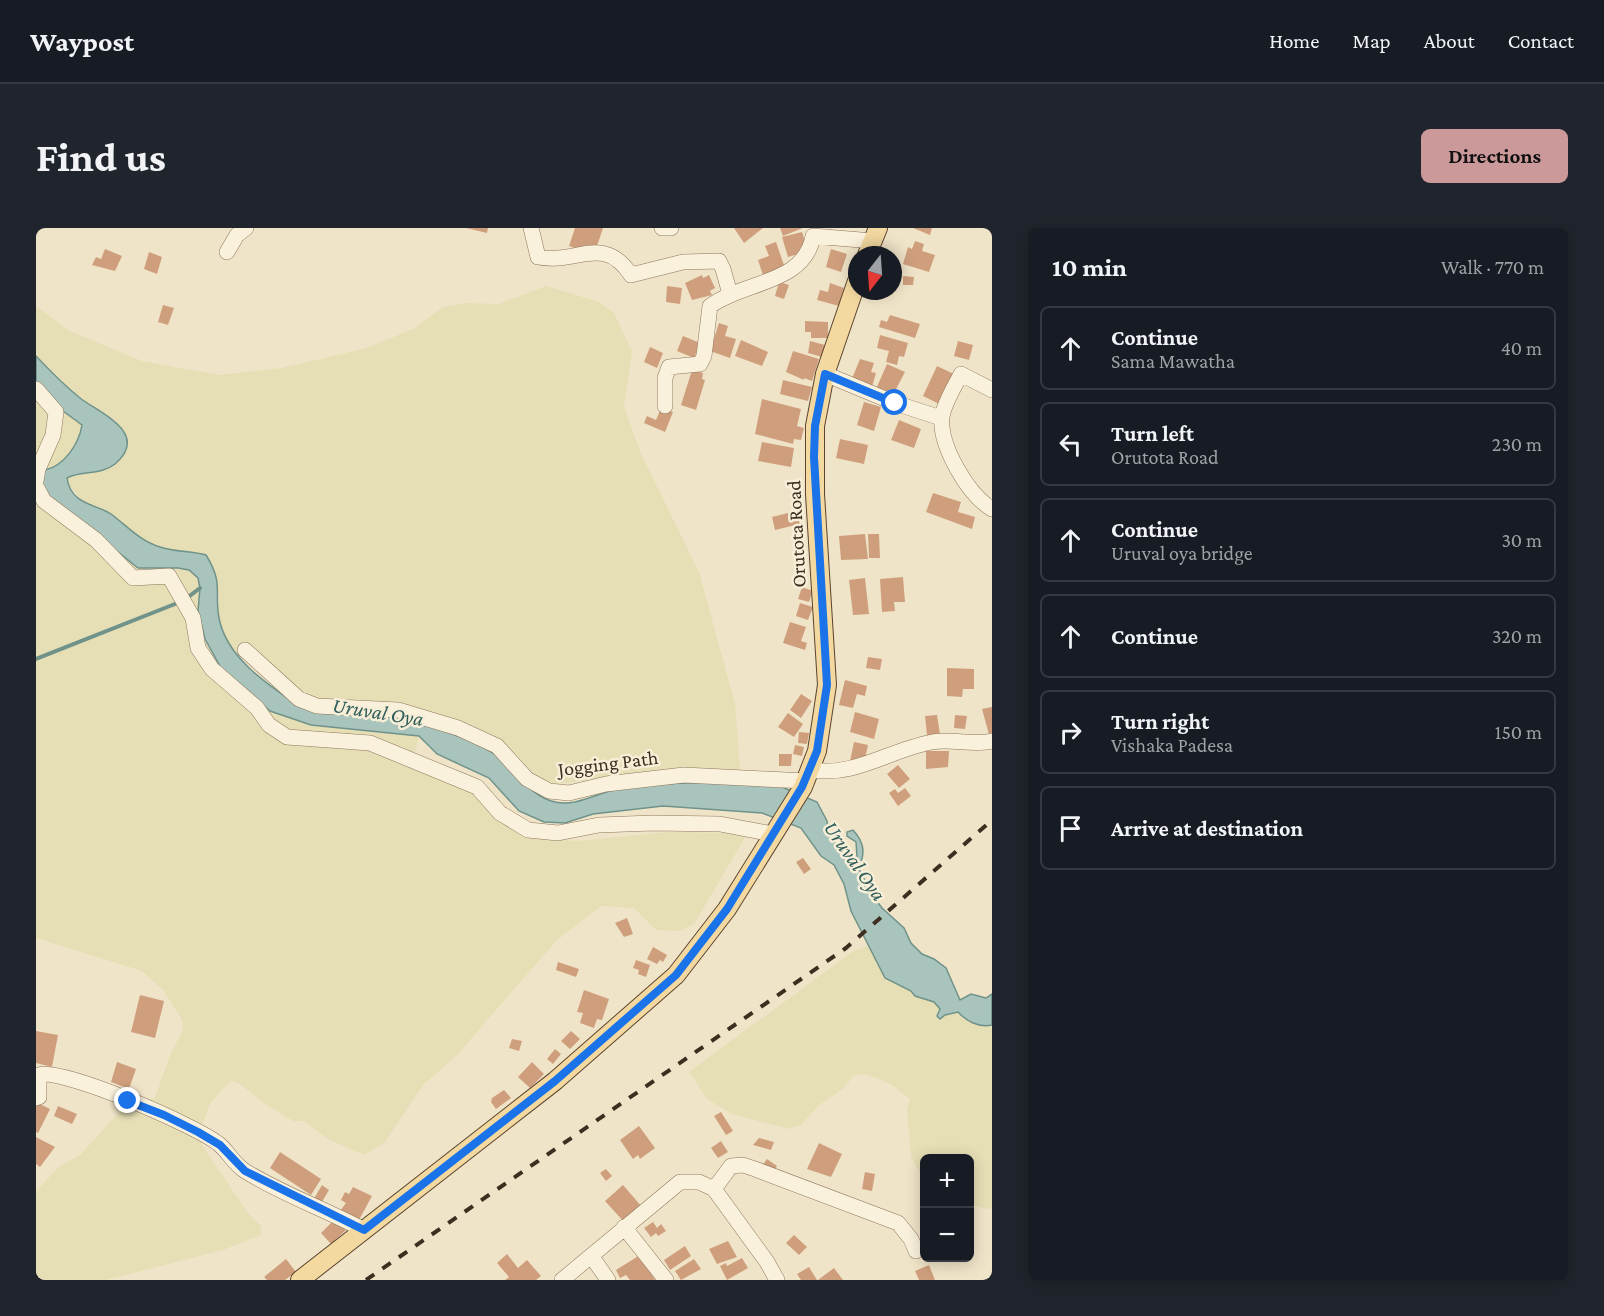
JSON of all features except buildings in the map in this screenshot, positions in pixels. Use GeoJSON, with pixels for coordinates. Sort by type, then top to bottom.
{"type":"FeatureCollection","features":[{"type":"Feature","properties":{"kind":"main road","name":"Orutota Road"},"geometry":{"type":"LineString","coordinates":[[300,1280],[555,1081],[676,975],[727,909],[806,779],[821,732],[827,685],[814,457],[815,426],[825,374],[850,300]]}},
{"type":"Feature","properties":{"kind":"street"},"geometry":{"type":"LineString","coordinates":[[227,252],[237,235],[246,228]]}},
{"type":"Feature","properties":{"kind":"street"},"geometry":{"type":"LineString","coordinates":[[531,228],[538,257],[560,259],[592,252],[606,252],[622,262],[631,275],[683,262],[719,261],[730,294]]}},
{"type":"Feature","properties":{"kind":"street"},"geometry":{"type":"LineString","coordinates":[[662,228],[671,228]]}},
{"type":"Feature","properties":{"kind":"street"},"geometry":{"type":"LineString","coordinates":[[665,405],[665,378],[669,367],[700,363],[704,357],[710,306],[730,294],[796,268],[811,253],[813,236],[872,241]]}},
{"type":"Feature","properties":{"kind":"street"},"geometry":{"type":"LineString","coordinates":[[825,374],[895,403],[941,418]]}},
{"type":"Feature","properties":{"kind":"street"},"geometry":{"type":"LineString","coordinates":[[992,390],[961,374],[941,418],[950,453],[962,480],[982,503],[992,509]]}},
{"type":"Feature","properties":{"kind":"street"},"geometry":{"type":"LineString","coordinates":[[36,389],[56,412],[53,435],[38,469],[36,481]]}},
{"type":"Feature","properties":{"kind":"street"},"geometry":{"type":"LineString","coordinates":[[36,486],[44,501],[96,540],[133,578],[169,576],[193,618],[198,648],[212,669],[257,708],[269,725],[288,737],[370,743],[477,787],[500,813],[528,830],[558,833],[599,825],[664,823],[720,824],[776,830]]}},
{"type":"Feature","properties":{"kind":"street","name":"Jogging Path"},"geometry":{"type":"LineString","coordinates":[[244,650],[299,699],[317,706],[398,710],[458,728],[497,746],[527,779],[549,791],[569,794],[606,784],[684,775],[806,779],[850,770],[870,764],[901,748],[934,741],[983,743],[992,741]]}},
{"type":"Feature","properties":{"kind":"street"},"geometry":{"type":"LineString","coordinates":[[36,1098],[39,1097],[39,1075],[51,1074],[86,1083],[164,1115],[220,1145],[245,1171],[364,1230]]}},
{"type":"Feature","properties":{"kind":"street"},"geometry":{"type":"LineString","coordinates":[[714,1189],[731,1166],[743,1165],[898,1222],[911,1239],[916,1251]]}},
{"type":"Feature","properties":{"kind":"street"},"geometry":{"type":"LineString","coordinates":[[562,1280],[680,1182],[699,1182],[714,1189],[767,1262],[777,1280]]}},
{"type":"Feature","properties":{"kind":"street"},"geometry":{"type":"LineString","coordinates":[[624,1227],[666,1280]]}},
{"type":"Feature","properties":{"kind":"street"},"geometry":{"type":"LineString","coordinates":[[592,1257],[608,1280]]}},
{"type":"Feature","properties":{"kind":"shaded area"},"geometry":{"type":"Polygon","coordinates":[[[546,286],[599,302],[614,313],[632,351],[624,407],[641,454],[699,572],[735,704],[740,770],[680,769],[557,784],[537,777],[503,741],[485,732],[295,703],[278,691],[227,644],[218,617],[219,592],[213,567],[191,552],[176,551],[145,541],[109,512],[85,504],[68,484],[67,478],[82,474],[117,421],[86,403],[36,356],[36,306],[70,331],[142,361],[219,375],[282,368],[367,348],[415,328],[443,307],[465,303],[499,304],[546,286]]]}},
{"type":"Feature","properties":{"kind":"shaded area"},"geometry":{"type":"Polygon","coordinates":[[[36,383],[63,411],[82,425],[80,437],[61,463],[45,470],[40,476],[167,568],[189,570],[198,578],[200,588],[198,611],[205,639],[221,668],[346,729],[419,736],[414,758],[468,786],[536,837],[577,841],[668,832],[737,833],[746,836],[694,924],[679,931],[656,930],[634,908],[601,906],[556,941],[457,1055],[423,1085],[384,1143],[364,1155],[328,1139],[304,1121],[293,1121],[237,1082],[230,1081],[210,1104],[202,1125],[202,1145],[248,1213],[261,1226],[261,1235],[223,1250],[106,1280],[36,1280],[36,1191],[59,1167],[80,1155],[124,1107],[155,1098],[170,1055],[183,1030],[182,1020],[164,991],[142,971],[36,938],[36,383]]]}},
{"type":"Feature","properties":{"kind":"shaded area"},"geometry":{"type":"Polygon","coordinates":[[[869,945],[880,969],[892,983],[911,991],[916,996],[934,1002],[945,1015],[958,1012],[964,1020],[992,1025],[992,1208],[986,1209],[974,1205],[974,1154],[920,1154],[920,1173],[911,1156],[907,1109],[910,1099],[892,1085],[877,1078],[864,1074],[853,1076],[844,1088],[818,1106],[801,1125],[789,1129],[732,1114],[707,1099],[689,1072],[852,952],[869,945]]]}},
{"type":"Feature","properties":{"kind":"water","name":"Uruval Oya"},"geometry":{"type":"Polygon","coordinates":[[[36,356],[74,393],[109,417],[125,433],[127,443],[125,453],[115,464],[97,472],[67,478],[73,494],[111,514],[140,537],[153,544],[171,550],[206,555],[217,581],[219,618],[223,632],[248,667],[283,695],[295,703],[394,718],[465,739],[497,756],[527,786],[555,802],[570,803],[630,787],[714,783],[775,784],[817,802],[827,821],[828,833],[849,861],[857,857],[856,842],[847,836],[847,832],[853,830],[860,839],[863,848],[859,869],[873,896],[882,908],[904,928],[911,943],[922,954],[946,968],[960,1000],[971,994],[986,998],[992,994],[992,1025],[982,1026],[973,1023],[958,1012],[945,1015],[940,1019],[937,1016],[940,1009],[934,1002],[915,996],[911,991],[885,978],[851,911],[844,884],[834,865],[821,856],[801,828],[762,813],[663,806],[593,814],[565,823],[544,822],[519,811],[489,778],[437,754],[419,736],[311,725],[270,711],[221,668],[205,639],[198,611],[200,588],[198,578],[189,570],[178,568],[138,568],[51,498],[41,485],[45,470],[58,464],[70,453],[78,439],[82,425],[63,411],[36,383],[36,356]]]}},
{"type":"Feature","properties":{"kind":"waterway"},"geometry":{"type":"LineString","coordinates":[[187,598],[200,588]]}},
{"type":"Feature","properties":{"kind":"waterway"},"geometry":{"type":"LineString","coordinates":[[36,659],[180,602]]}},
{"type":"Feature","properties":{"kind":"railway"},"geometry":{"type":"LineString","coordinates":[[366,1280],[846,948],[992,820]]}},
{"type":"Feature","properties":{"kind":"route"},"geometry":{"type":"LineString","coordinates":[[128,1101],[198,1132],[220,1145],[245,1171],[364,1230],[555,1081],[676,975],[727,909],[802,787],[817,751],[827,685],[814,457],[815,426],[825,374],[895,403]]}}]}
